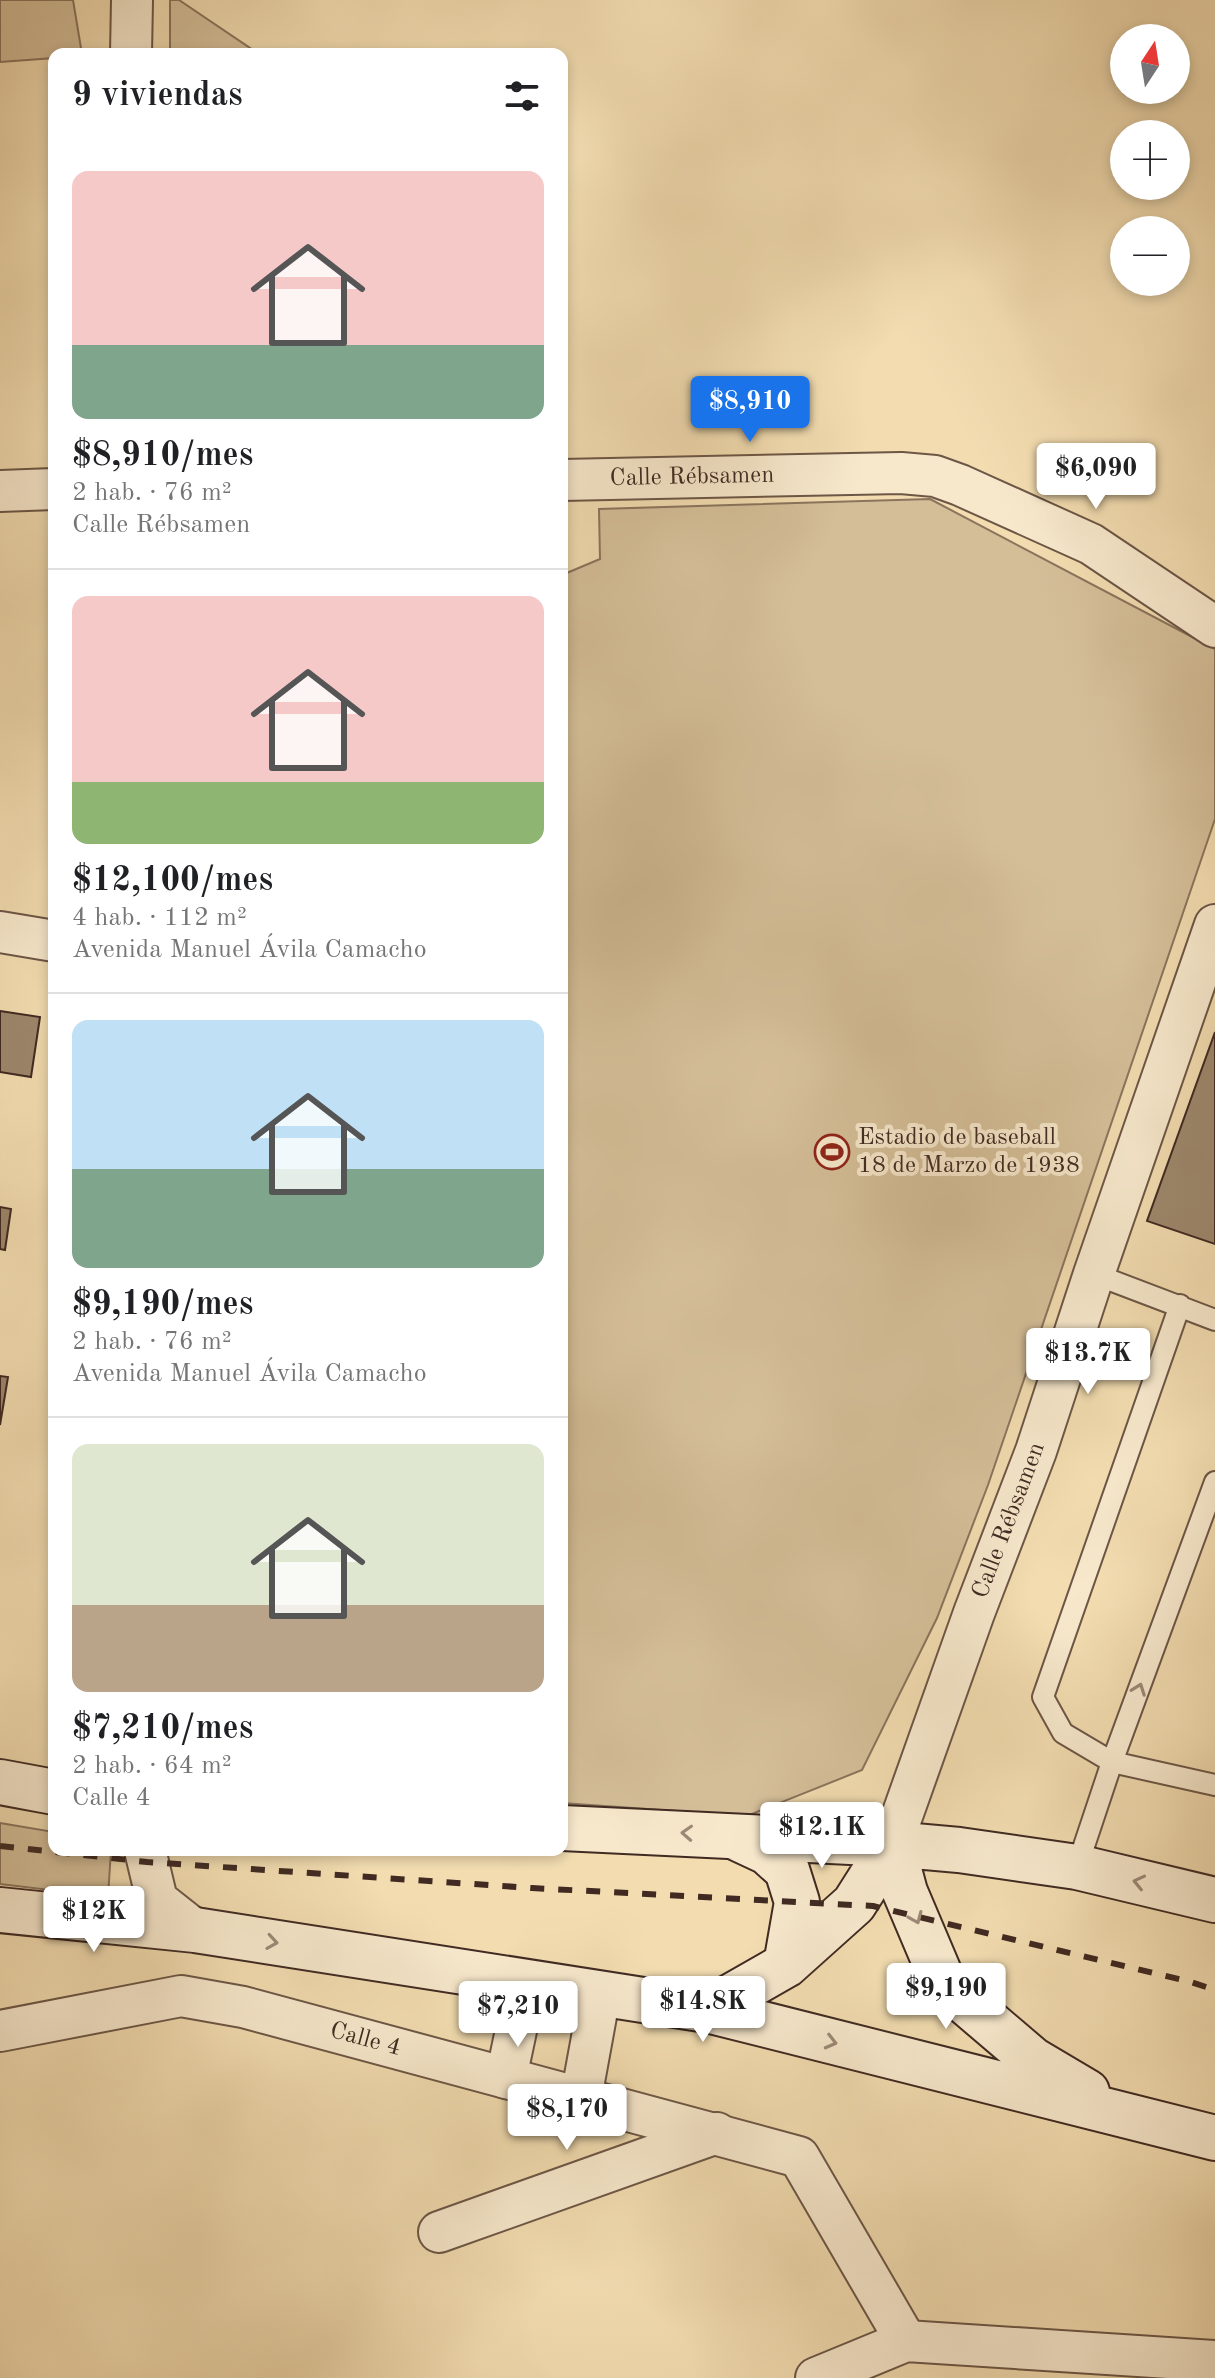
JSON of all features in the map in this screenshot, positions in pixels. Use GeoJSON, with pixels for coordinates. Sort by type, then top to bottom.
{"type":"FeatureCollection","features":[{"type":"Feature","properties":{"kind":"main road"},"geometry":{"type":"LineString","coordinates":[[0,1782],[48,1791]]}},
{"type":"Feature","properties":{"kind":"main road"},"geometry":{"type":"LineString","coordinates":[[568,1828],[959,1850],[1077,1867],[1215,1900]]}},
{"type":"Feature","properties":{"kind":"main road"},"geometry":{"type":"LineString","coordinates":[[732,1835],[767,1852],[787,1870],[797,1902],[786,1965]]}},
{"type":"Feature","properties":{"kind":"main road"},"geometry":{"type":"LineString","coordinates":[[707,2010],[786,1965],[854,1904],[892,1844]]}},
{"type":"Feature","properties":{"kind":"main road"},"geometry":{"type":"LineString","coordinates":[[892,1844],[905,1892],[944,1984],[1033,2060],[1128,2116]]}},
{"type":"Feature","properties":{"kind":"main road"},"geometry":{"type":"LineString","coordinates":[[0,1910],[195,1930],[707,2010],[1215,2138]]}},
{"type":"Feature","properties":{"kind":"street"},"geometry":{"type":"LineString","coordinates":[[131,48],[132,0]]}},
{"type":"Feature","properties":{"kind":"street","name":"Calle Rébsamen"},"geometry":{"type":"LineString","coordinates":[[568,480],[901,473],[935,476],[1091,544],[1215,627]]}},
{"type":"Feature","properties":{"kind":"street"},"geometry":{"type":"LineString","coordinates":[[0,491],[48,489]]}},
{"type":"Feature","properties":{"kind":"street","name":"Calle Rébsamen"},"geometry":{"type":"LineString","coordinates":[[892,1844],[974,1613],[1036,1451],[1215,925]]}},
{"type":"Feature","properties":{"kind":"street"},"geometry":{"type":"LineString","coordinates":[[0,932],[48,940]]}},
{"type":"Feature","properties":{"kind":"street"},"geometry":{"type":"LineString","coordinates":[[146,1856],[157,1900],[195,1930]]}},
{"type":"Feature","properties":{"kind":"street"},"geometry":{"type":"LineString","coordinates":[[506,2078],[526,1983]]}},
{"type":"Feature","properties":{"kind":"street"},"geometry":{"type":"LineString","coordinates":[[581,2098],[600,1994]]}},
{"type":"Feature","properties":{"kind":"street","name":"Calle 4"},"geometry":{"type":"LineString","coordinates":[[0,2031],[181,1996],[243,2007],[799,2157],[906,2341]]}},
{"type":"Feature","properties":{"kind":"street"},"geometry":{"type":"LineString","coordinates":[[439,2232],[717,2133]]}},
{"type":"Feature","properties":{"kind":"street"},"geometry":{"type":"LineString","coordinates":[[816,2378],[906,2341],[1215,2361]]}},
{"type":"Feature","properties":{"kind":"lane"},"geometry":{"type":"LineString","coordinates":[[1094,1274],[1215,1320]]}},
{"type":"Feature","properties":{"kind":"lane"},"geometry":{"type":"LineString","coordinates":[[1180,1305],[1043,1697],[1063,1733],[1112,1762],[1215,1785]]}},
{"type":"Feature","properties":{"kind":"lane"},"geometry":{"type":"LineString","coordinates":[[1077,1867],[1112,1762],[1215,1482]]}},
{"type":"Feature","properties":{"kind":"shaded area"},"geometry":{"type":"Polygon","coordinates":[[[0,0],[73,0],[81,48],[48,48],[48,58],[0,62],[0,0]]]}},
{"type":"Feature","properties":{"kind":"shaded area"},"geometry":{"type":"Polygon","coordinates":[[[170,0],[179,0],[250,48],[170,48],[170,0]]]}},
{"type":"Feature","properties":{"kind":"shaded area","name":"Estadio de baseball 18 de Marzo de 1938"},"geometry":{"type":"Polygon","coordinates":[[[930,499],[1215,649],[1215,819],[988,1485],[937,1618],[862,1770],[747,1816],[568,1803],[568,572],[600,559],[599,509],[930,499]]]}},
{"type":"Feature","properties":{"kind":"shaded area"},"geometry":{"type":"Polygon","coordinates":[[[0,1823],[48,1831],[48,1856],[111,1856],[108,1897],[0,1884],[0,1823]]]}},
{"type":"Feature","properties":{"kind":"building"},"geometry":{"type":"Polygon","coordinates":[[[0,1011],[40,1017],[31,1077],[0,1072],[0,1011]]]}},
{"type":"Feature","properties":{"kind":"building"},"geometry":{"type":"Polygon","coordinates":[[[1215,1032],[1215,1244],[1147,1221],[1215,1032]]]}},
{"type":"Feature","properties":{"kind":"building"},"geometry":{"type":"Polygon","coordinates":[[[0,1207],[11,1209],[5,1250],[0,1249],[0,1207]]]}},
{"type":"Feature","properties":{"kind":"building"},"geometry":{"type":"Polygon","coordinates":[[[0,1376],[8,1377],[0,1425],[0,1376]]]}},
{"type":"Feature","properties":{"kind":"railway"},"geometry":{"type":"LineString","coordinates":[[0,1846],[48,1851]]}},
{"type":"Feature","properties":{"kind":"railway"},"geometry":{"type":"LineString","coordinates":[[92,1856],[532,1888],[873,1906],[1215,1990]]}},
{"type":"Feature","properties":{"kind":"place","name":"Estadio de baseball 18 de Marzo de 1938"},"geometry":{"type":"Point","coordinates":[832,1152]}}]}
